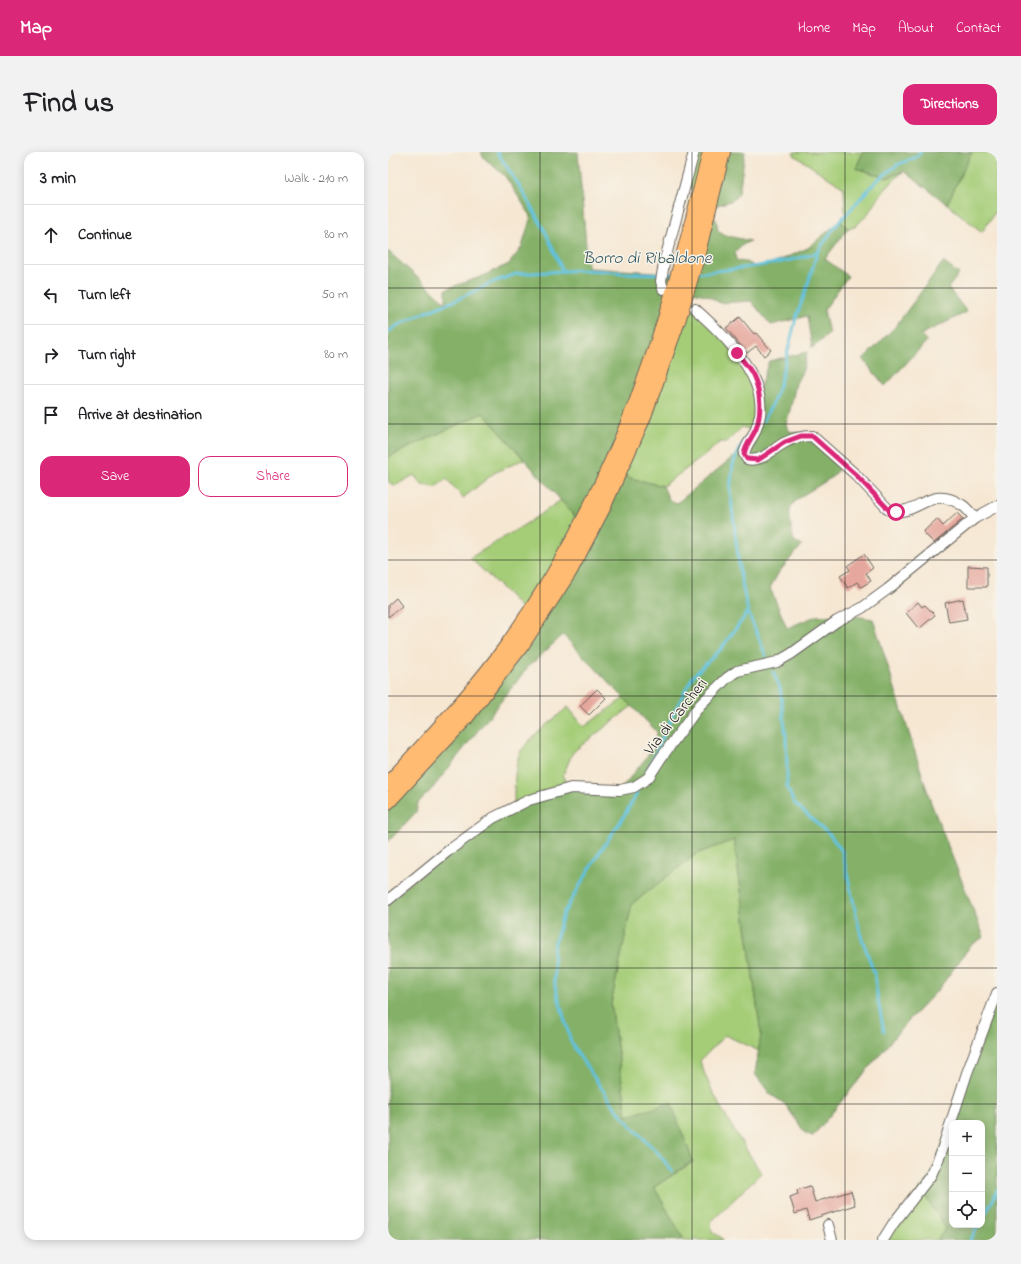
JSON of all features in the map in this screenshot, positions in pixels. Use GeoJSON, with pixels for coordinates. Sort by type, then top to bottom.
{"type":"FeatureCollection","features":[{"type":"Feature","properties":{"kind":"highway"},"geometry":{"type":"LineString","coordinates":[[388,784],[458,707],[508,644],[552,576],[590,508],[616,450],[651,361],[682,258],[710,152]]}},
{"type":"Feature","properties":{"kind":"highway"},"geometry":{"type":"LineString","coordinates":[[388,802],[465,719],[522,645],[570,571],[604,508],[643,419],[678,321],[696,261],[723,152]]}},
{"type":"Feature","properties":{"kind":"street"},"geometry":{"type":"LineString","coordinates":[[663,289],[662,274],[670,238],[694,152]]}},
{"type":"Feature","properties":{"kind":"street"},"geometry":{"type":"LineString","coordinates":[[695,309],[717,329],[737,353],[752,375],[758,390],[760,412],[755,431],[746,447],[744,454],[747,459],[758,460],[785,442],[801,436],[812,436],[856,475],[889,510],[904,512],[928,500],[939,497],[947,497],[962,505],[975,518]]}},
{"type":"Feature","properties":{"kind":"street","name":"Via di Carcheri"},"geometry":{"type":"LineString","coordinates":[[388,900],[448,851],[493,818],[529,800],[571,788],[620,790],[634,787],[644,781],[648,778],[700,706],[727,678],[737,671],[777,662],[791,654],[837,620],[862,608],[888,589],[975,518],[997,506]]}},
{"type":"Feature","properties":{"kind":"street"},"geometry":{"type":"LineString","coordinates":[[883,1240],[893,1224],[931,1175],[941,1153],[967,1072],[997,993]]}},
{"type":"Feature","properties":{"kind":"street"},"geometry":{"type":"LineString","coordinates":[[828,1225],[832,1240]]}},
{"type":"Feature","properties":{"kind":"green space"},"geometry":{"type":"Polygon","coordinates":[[[481,152],[578,152],[588,268],[655,272],[677,277],[651,361],[580,525],[573,514],[483,413],[388,457],[388,251],[446,303],[446,289],[483,276],[509,264],[522,247],[531,216],[505,176],[484,158],[481,152]]]}},
{"type":"Feature","properties":{"kind":"green space"},"geometry":{"type":"Polygon","coordinates":[[[694,152],[710,152],[700,191],[685,186],[694,152]]]}},
{"type":"Feature","properties":{"kind":"green space"},"geometry":{"type":"Polygon","coordinates":[[[723,152],[745,152],[739,193],[733,200],[709,208],[723,152]]]}},
{"type":"Feature","properties":{"kind":"green space"},"geometry":{"type":"Polygon","coordinates":[[[794,152],[863,152],[856,168],[887,178],[904,171],[880,195],[867,215],[855,227],[848,228],[840,221],[845,216],[844,188],[794,155],[794,152]]]}},
{"type":"Feature","properties":{"kind":"green space"},"geometry":{"type":"Polygon","coordinates":[[[863,152],[972,152],[947,204],[904,171],[887,178],[856,168],[863,152]]]}},
{"type":"Feature","properties":{"kind":"green space"},"geometry":{"type":"Polygon","coordinates":[[[972,152],[997,152],[997,209],[982,232],[947,204],[972,152]]]}},
{"type":"Feature","properties":{"kind":"green space"},"geometry":{"type":"Polygon","coordinates":[[[706,217],[716,219],[718,231],[724,235],[750,241],[736,251],[735,257],[737,261],[746,262],[756,267],[771,264],[808,248],[840,221],[848,228],[825,259],[848,276],[824,310],[829,334],[812,348],[807,316],[771,325],[751,301],[720,303],[708,296],[687,290],[706,217]]]}},
{"type":"Feature","properties":{"kind":"green space"},"geometry":{"type":"Polygon","coordinates":[[[943,262],[959,274],[948,288],[967,312],[920,335],[927,341],[885,386],[863,359],[895,327],[943,262]]]}},
{"type":"Feature","properties":{"kind":"green space"},"geometry":{"type":"Polygon","coordinates":[[[684,302],[695,309],[717,329],[759,390],[755,431],[742,427],[727,442],[720,442],[663,486],[618,475],[684,302]]]}},
{"type":"Feature","properties":{"kind":"green space"},"geometry":{"type":"Polygon","coordinates":[[[807,352],[803,370],[796,383],[786,425],[789,431],[812,436],[841,462],[836,473],[803,495],[792,505],[790,513],[793,538],[794,541],[802,545],[779,572],[770,588],[787,628],[816,616],[849,615],[873,619],[931,803],[984,937],[971,945],[938,990],[904,1025],[813,1136],[805,1133],[785,1104],[770,1094],[755,1074],[761,1034],[734,840],[696,854],[632,904],[611,1004],[627,1116],[671,1103],[693,1161],[654,1187],[684,1240],[388,1240],[388,900],[493,818],[571,788],[620,790],[654,748],[657,732],[563,635],[528,667],[432,789],[418,803],[416,812],[388,842],[388,802],[465,719],[618,475],[663,486],[669,500],[677,503],[745,447],[755,431],[759,390],[769,361],[807,352]]]}},
{"type":"Feature","properties":{"kind":"green space"},"geometry":{"type":"Polygon","coordinates":[[[483,413],[524,459],[494,473],[463,498],[447,479],[435,487],[422,485],[414,475],[394,486],[388,481],[388,457],[483,413]]]}},
{"type":"Feature","properties":{"kind":"green space"},"geometry":{"type":"Polygon","coordinates":[[[561,500],[580,525],[527,615],[508,594],[470,558],[529,522],[561,500]]]}},
{"type":"Feature","properties":{"kind":"green space"},"geometry":{"type":"Polygon","coordinates":[[[624,698],[632,706],[573,752],[563,775],[571,788],[514,807],[514,787],[517,761],[526,744],[533,737],[568,707],[584,727],[624,698]]]}},
{"type":"Feature","properties":{"kind":"green space"},"geometry":{"type":"Polygon","coordinates":[[[734,839],[761,1034],[759,1051],[725,1035],[700,1061],[705,1076],[719,1105],[761,1173],[711,1222],[712,1232],[723,1240],[684,1240],[654,1187],[693,1162],[627,1116],[611,1004],[631,904],[696,854],[734,839]]]}},
{"type":"Feature","properties":{"kind":"green space"},"geometry":{"type":"Polygon","coordinates":[[[997,993],[997,1240],[937,1240],[946,1228],[920,1189],[931,1175],[949,1125],[949,1228],[985,1228],[985,1120],[951,1120],[997,993]]]}},
{"type":"Feature","properties":{"kind":"green space"},"geometry":{"type":"Polygon","coordinates":[[[920,1189],[947,1228],[937,1240],[883,1240],[920,1189]]]}},
{"type":"Feature","properties":{"kind":"building"},"geometry":{"type":"Polygon","coordinates":[[[740,317],[754,334],[756,333],[771,350],[764,356],[756,346],[747,353],[726,328],[740,317]]]}},
{"type":"Feature","properties":{"kind":"building"},"geometry":{"type":"Polygon","coordinates":[[[957,513],[963,519],[934,543],[923,532],[937,519],[943,526],[957,513]]]}},
{"type":"Feature","properties":{"kind":"building"},"geometry":{"type":"Polygon","coordinates":[[[864,554],[873,568],[866,573],[871,581],[861,587],[857,582],[848,588],[840,576],[850,570],[847,566],[864,554]]]}},
{"type":"Feature","properties":{"kind":"building"},"geometry":{"type":"Polygon","coordinates":[[[968,566],[987,567],[987,587],[968,587],[968,566]]]}},
{"type":"Feature","properties":{"kind":"building"},"geometry":{"type":"Polygon","coordinates":[[[396,598],[402,606],[388,617],[388,605],[396,598]]]}},
{"type":"Feature","properties":{"kind":"building"},"geometry":{"type":"Polygon","coordinates":[[[963,599],[967,619],[949,622],[945,603],[963,599]]]}},
{"type":"Feature","properties":{"kind":"building"},"geometry":{"type":"Polygon","coordinates":[[[918,602],[922,607],[925,605],[935,615],[919,629],[906,613],[918,602]]]}},
{"type":"Feature","properties":{"kind":"building"},"geometry":{"type":"Polygon","coordinates":[[[597,689],[606,698],[589,715],[580,706],[597,689]]]}},
{"type":"Feature","properties":{"kind":"building"},"geometry":{"type":"Polygon","coordinates":[[[810,1186],[815,1202],[851,1191],[855,1205],[809,1220],[806,1210],[795,1214],[790,1197],[798,1194],[797,1190],[810,1186]]]}},
{"type":"Feature","properties":{"kind":"waterway"},"geometry":{"type":"LineString","coordinates":[[497,152],[520,187],[546,233],[563,272]]}},
{"type":"Feature","properties":{"kind":"waterway"},"geometry":{"type":"LineString","coordinates":[[763,421],[773,403],[780,383],[796,318],[817,253],[833,229],[876,181],[897,165],[916,157],[921,152]]}},
{"type":"Feature","properties":{"kind":"waterway","name":"Borro di Ribaldone"},"geometry":{"type":"LineString","coordinates":[[697,273],[772,264],[817,253]]}},
{"type":"Feature","properties":{"kind":"waterway","name":"Borro di Ribaldone"},"geometry":{"type":"LineString","coordinates":[[388,332],[396,326],[426,312],[454,301],[493,282],[516,274],[580,270],[673,274]]}},
{"type":"Feature","properties":{"kind":"waterway"},"geometry":{"type":"LineString","coordinates":[[747,438],[737,453],[733,465],[730,490],[740,574],[748,612],[766,656]]}},
{"type":"Feature","properties":{"kind":"waterway"},"geometry":{"type":"LineString","coordinates":[[648,770],[675,710],[693,676],[720,650],[748,612]]}},
{"type":"Feature","properties":{"kind":"waterway"},"geometry":{"type":"LineString","coordinates":[[773,672],[780,688],[786,736],[787,787],[794,803],[830,835],[842,851],[861,936],[874,972],[884,1031]]}},
{"type":"Feature","properties":{"kind":"waterway"},"geometry":{"type":"LineString","coordinates":[[637,793],[563,914],[553,950],[555,986],[571,1042],[580,1057],[614,1106],[659,1154],[672,1171]]}},
{"type":"Feature","properties":{"kind":"waterway"},"geometry":{"type":"LineString","coordinates":[[985,1214],[997,1190]]}},
{"type":"Feature","properties":{"kind":"waterway"},"geometry":{"type":"LineString","coordinates":[[970,1240],[977,1228]]}},
{"type":"Feature","properties":{"kind":"route"},"geometry":{"type":"LineString","coordinates":[[737,353],[752,375],[758,390],[760,412],[755,431],[746,447],[744,454],[747,459],[758,460],[785,442],[801,436],[812,436],[856,475],[889,510],[896,512]]}}]}
